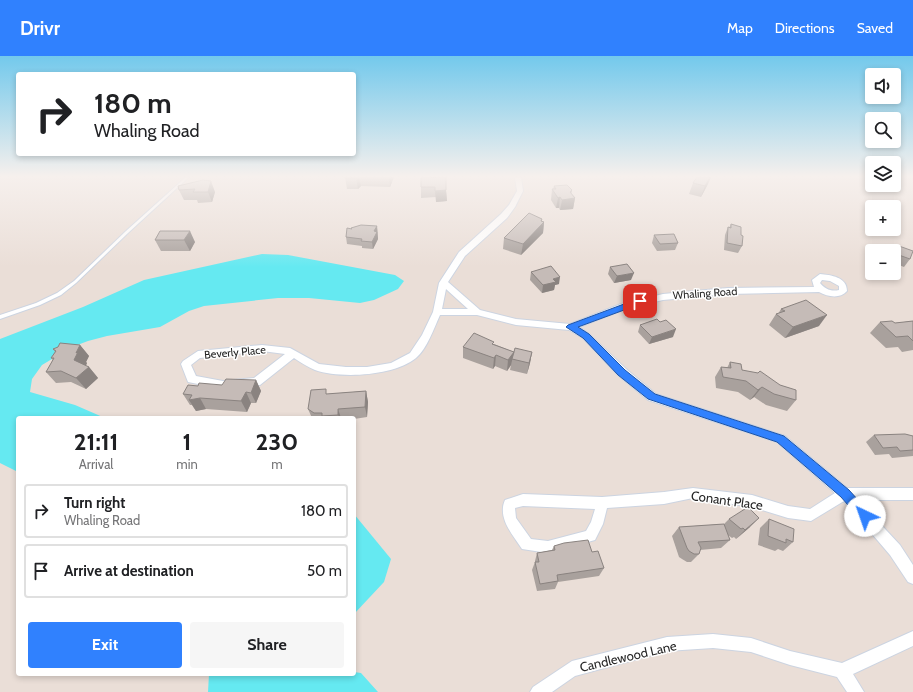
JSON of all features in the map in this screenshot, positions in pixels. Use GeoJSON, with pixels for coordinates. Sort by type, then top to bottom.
{"type":"FeatureCollection","features":[{"type":"Feature","properties":{"kind":"street"},"geometry":{"type":"LineString","coordinates":[[478,312],[465,302],[452,288],[443,283],[462,254],[504,216],[511,207]]}},
{"type":"Feature","properties":{"kind":"street","name":"Beverly Place"},"geometry":{"type":"LineString","coordinates":[[293,353],[256,382],[223,385],[192,379],[186,364],[198,355],[262,348],[293,353],[317,367],[346,371],[367,370],[393,366],[413,356],[426,336],[437,312],[443,283]]}},
{"type":"Feature","properties":{"kind":"street","name":"Whaling Road"},"geometry":{"type":"LineString","coordinates":[[571,327],[640,301],[671,295],[720,291],[815,290],[820,288]]}},
{"type":"Feature","properties":{"kind":"street"},"geometry":{"type":"LineString","coordinates":[[437,312],[478,312],[516,322],[571,327],[586,336],[622,372],[652,397],[781,439],[845,494],[895,550],[913,577]]}},
{"type":"Feature","properties":{"kind":"street","name":"Conant Place"},"geometry":{"type":"LineString","coordinates":[[602,503],[597,524],[590,536],[548,547],[527,545],[510,520],[509,504],[523,500],[602,503],[664,498],[693,493],[752,501],[788,512],[811,515],[845,494]]}},
{"type":"Feature","properties":{"kind":"street"},"geometry":{"type":"LineString","coordinates":[[845,494],[913,494]]}},
{"type":"Feature","properties":{"kind":"street"},"geometry":{"type":"LineString","coordinates":[[856,692],[842,671],[913,638]]}},
{"type":"Feature","properties":{"kind":"street","name":"Candlewood Lane"},"geometry":{"type":"LineString","coordinates":[[538,692],[572,669],[667,644],[713,641],[751,645],[790,658],[842,671]]}},
{"type":"Feature","properties":{"kind":"lane"},"geometry":{"type":"LineString","coordinates":[[0,316],[38,304],[59,294],[75,282],[156,207]]}},
{"type":"Feature","properties":{"kind":"water"},"geometry":{"type":"Polygon","coordinates":[[[262,254],[288,255],[395,275],[404,281],[398,289],[374,300],[360,303],[309,298],[278,298],[204,306],[189,311],[160,327],[107,336],[72,347],[42,365],[32,379],[30,392],[75,405],[100,416],[16,416],[16,471],[0,463],[0,339],[83,307],[144,280],[262,254]]]}},
{"type":"Feature","properties":{"kind":"water"},"geometry":{"type":"Polygon","coordinates":[[[356,516],[391,559],[384,582],[356,612],[356,516]]]}},
{"type":"Feature","properties":{"kind":"water"},"geometry":{"type":"Polygon","coordinates":[[[356,672],[361,673],[378,692],[208,692],[209,676],[356,676],[356,672]]]}},
{"type":"Feature","properties":{"kind":"building"},"geometry":{"type":"Polygon","coordinates":[[[529,213],[542,219],[541,221],[544,222],[523,244],[504,238],[529,213]]]}},
{"type":"Feature","properties":{"kind":"building"},"geometry":{"type":"Polygon","coordinates":[[[731,224],[741,227],[741,235],[743,236],[742,246],[727,243],[728,227],[731,228],[731,224]]]}},
{"type":"Feature","properties":{"kind":"building"},"geometry":{"type":"Polygon","coordinates":[[[361,225],[377,226],[374,231],[377,232],[372,242],[346,237],[347,228],[352,229],[351,228],[361,225]]]}},
{"type":"Feature","properties":{"kind":"building"},"geometry":{"type":"Polygon","coordinates":[[[160,231],[190,231],[184,240],[155,240],[160,231]]]}},
{"type":"Feature","properties":{"kind":"building"},"geometry":{"type":"Polygon","coordinates":[[[674,234],[678,243],[660,244],[654,235],[674,234]]]}},
{"type":"Feature","properties":{"kind":"building"},"geometry":{"type":"Polygon","coordinates":[[[901,247],[913,251],[910,259],[901,256],[901,247]]]}},
{"type":"Feature","properties":{"kind":"building"},"geometry":{"type":"Polygon","coordinates":[[[627,264],[634,273],[617,276],[610,267],[627,264]]]}},
{"type":"Feature","properties":{"kind":"building"},"geometry":{"type":"Polygon","coordinates":[[[551,266],[560,277],[553,279],[556,282],[543,285],[531,272],[551,266]]]}},
{"type":"Feature","properties":{"kind":"building"},"geometry":{"type":"Polygon","coordinates":[[[806,300],[827,315],[793,327],[776,314],[785,311],[781,309],[806,300]]]}},
{"type":"Feature","properties":{"kind":"building"},"geometry":{"type":"Polygon","coordinates":[[[657,319],[660,322],[666,320],[676,329],[652,337],[640,325],[657,319]]]}},
{"type":"Feature","properties":{"kind":"building"},"geometry":{"type":"Polygon","coordinates":[[[892,321],[895,323],[913,321],[913,341],[908,336],[896,337],[880,322],[892,321]]]}},
{"type":"Feature","properties":{"kind":"building"},"geometry":{"type":"Polygon","coordinates":[[[474,333],[494,342],[492,344],[514,352],[508,360],[496,355],[494,358],[463,347],[474,333]]]}},
{"type":"Feature","properties":{"kind":"building"},"geometry":{"type":"Polygon","coordinates":[[[60,343],[80,345],[74,360],[89,367],[76,378],[61,371],[46,372],[54,358],[51,358],[56,351],[53,349],[58,347],[60,343]]]}},
{"type":"Feature","properties":{"kind":"building"},"geometry":{"type":"Polygon","coordinates":[[[515,348],[532,352],[529,363],[512,359],[515,348]]]}},
{"type":"Feature","properties":{"kind":"building"},"geometry":{"type":"Polygon","coordinates":[[[730,362],[741,364],[742,370],[758,373],[760,371],[780,385],[796,390],[796,400],[774,394],[762,387],[758,390],[746,381],[723,377],[721,367],[731,368],[730,362]]]}},
{"type":"Feature","properties":{"kind":"building"},"geometry":{"type":"Polygon","coordinates":[[[226,379],[256,380],[251,393],[246,392],[241,401],[200,398],[189,400],[192,395],[183,394],[188,385],[198,386],[199,383],[222,385],[226,379]]]}},
{"type":"Feature","properties":{"kind":"building"},"geometry":{"type":"Polygon","coordinates":[[[326,389],[326,394],[366,391],[365,407],[338,409],[338,415],[322,416],[322,413],[314,413],[308,409],[311,390],[326,389]]]}},
{"type":"Feature","properties":{"kind":"building"},"geometry":{"type":"Polygon","coordinates":[[[905,434],[913,436],[913,450],[900,451],[897,447],[883,448],[874,435],[905,434]]]}},
{"type":"Feature","properties":{"kind":"building"},"geometry":{"type":"Polygon","coordinates":[[[748,507],[759,518],[745,530],[743,528],[741,529],[729,519],[748,507]]]}},
{"type":"Feature","properties":{"kind":"building"},"geometry":{"type":"Polygon","coordinates":[[[769,519],[794,529],[793,542],[786,539],[786,543],[768,536],[769,519]]]}},
{"type":"Feature","properties":{"kind":"building"},"geometry":{"type":"Polygon","coordinates":[[[724,524],[730,540],[698,542],[701,548],[699,554],[694,554],[689,551],[679,527],[724,524]]]}},
{"type":"Feature","properties":{"kind":"building"},"geometry":{"type":"Polygon","coordinates":[[[588,540],[592,552],[598,551],[604,568],[557,575],[558,581],[540,584],[535,562],[539,562],[537,553],[555,550],[554,546],[564,543],[588,540]]]}},
{"type":"Feature","properties":{"kind":"route"},"geometry":{"type":"LineString","coordinates":[[640,301],[571,327],[586,336],[622,372],[652,397],[781,439],[845,494],[865,516]]}}]}
